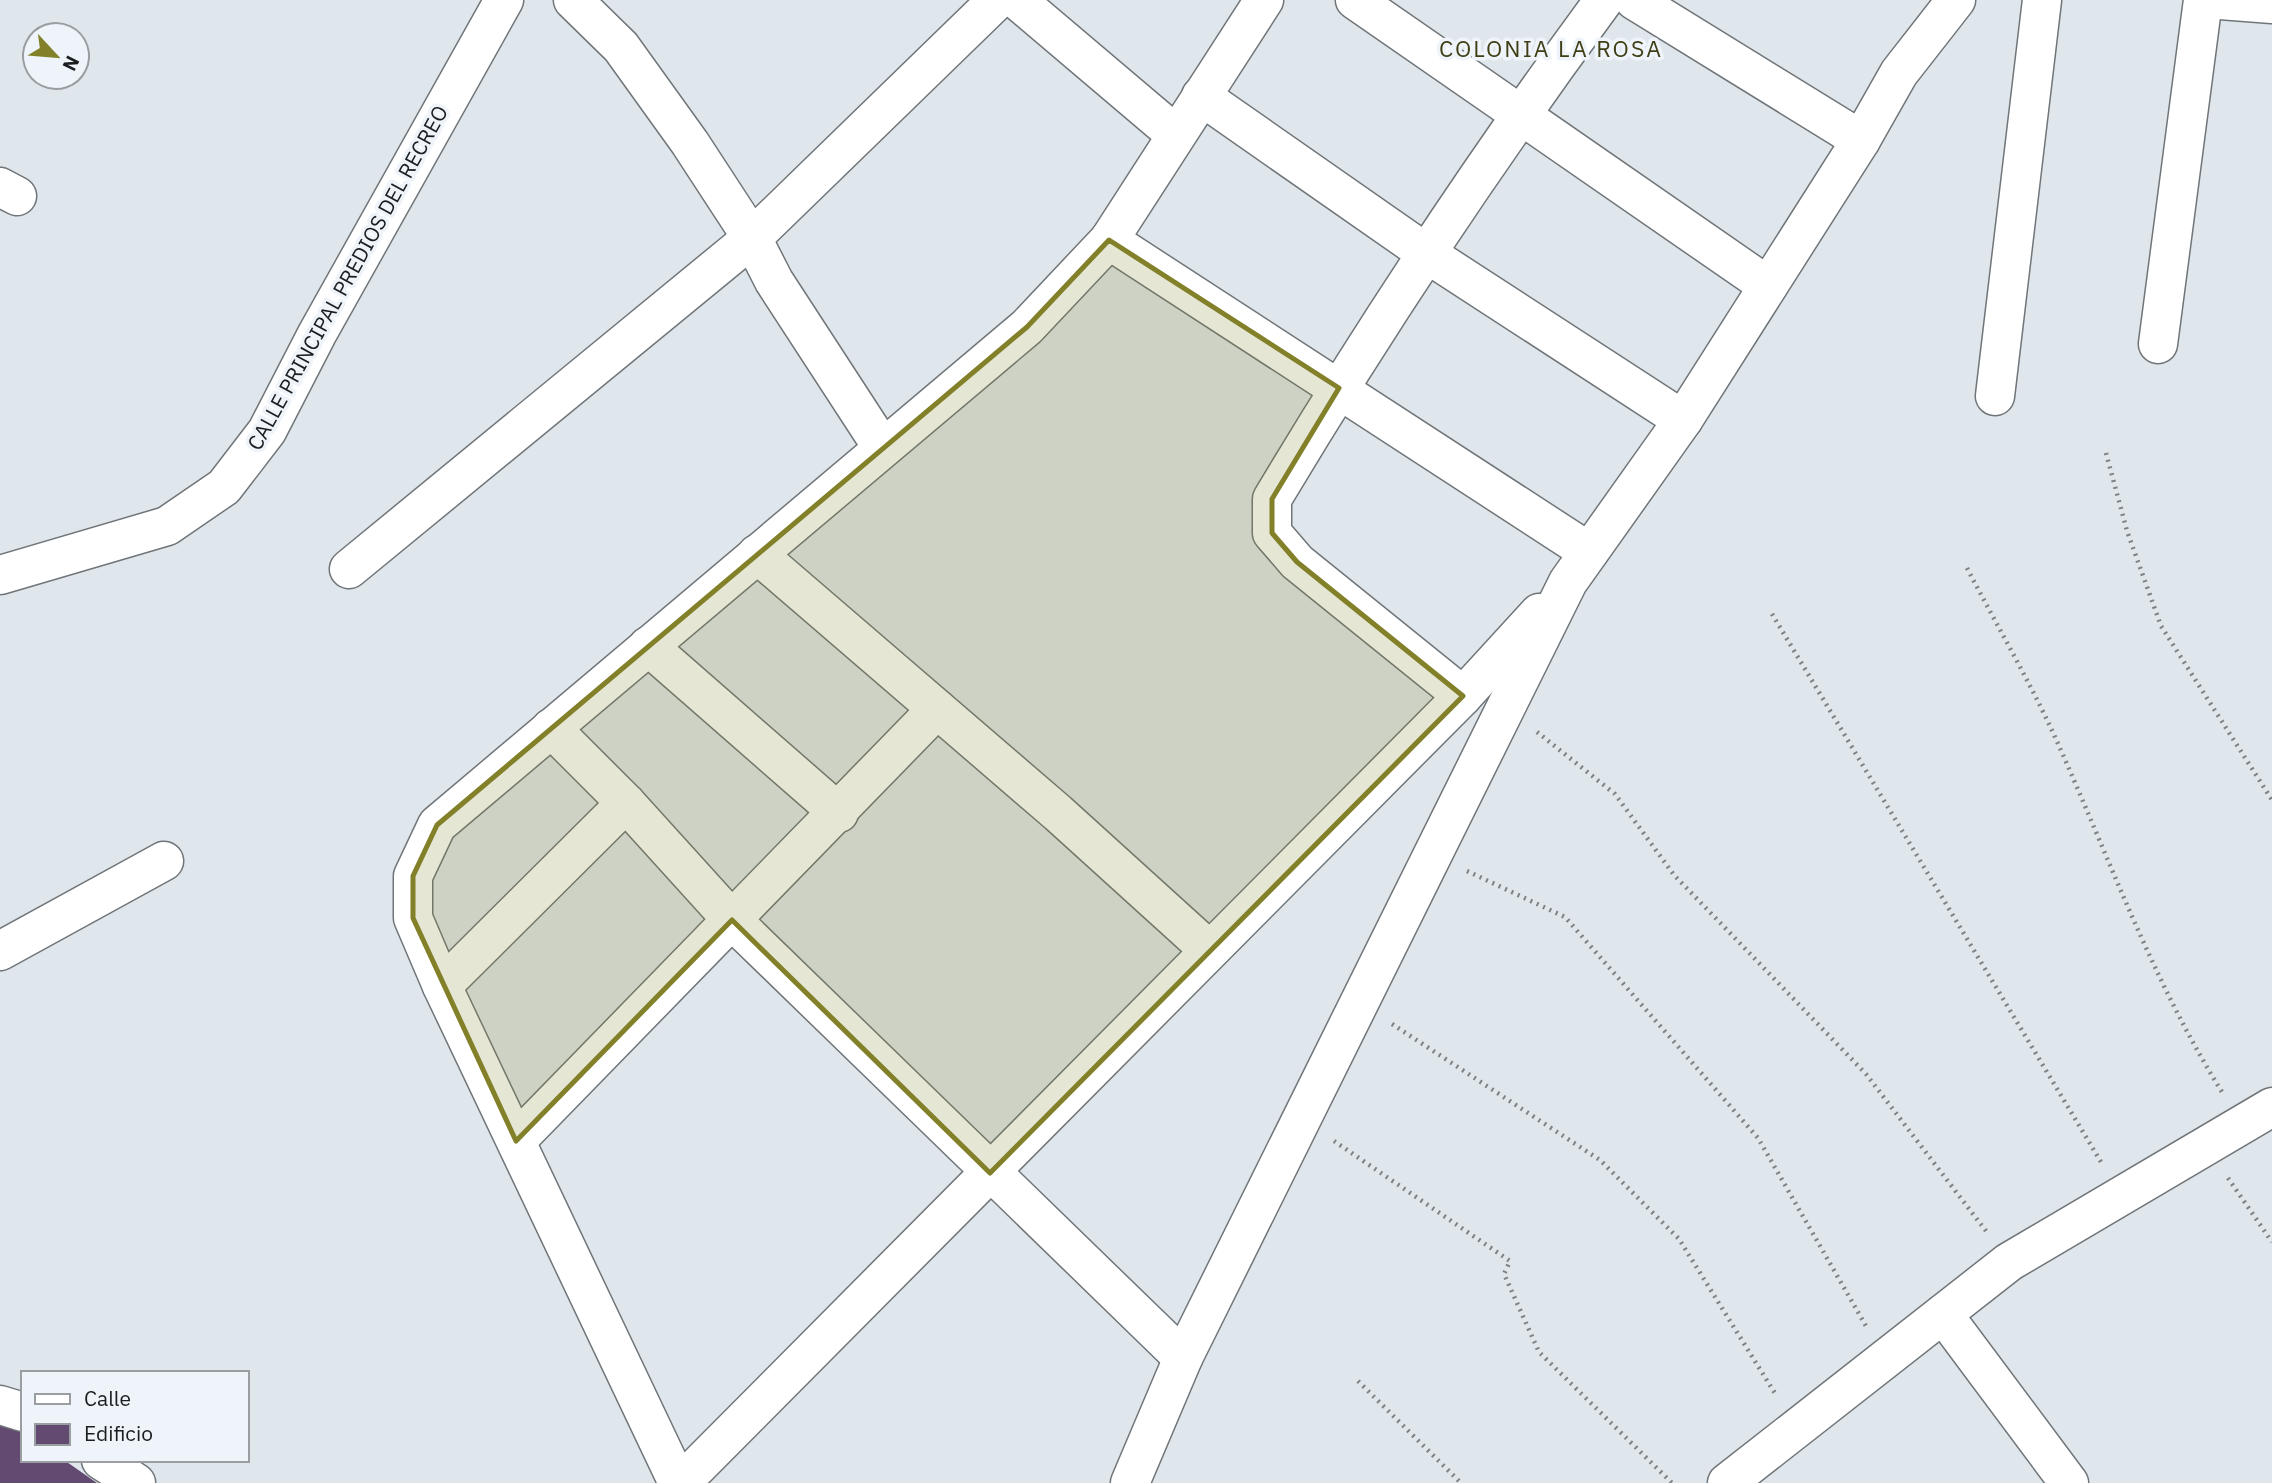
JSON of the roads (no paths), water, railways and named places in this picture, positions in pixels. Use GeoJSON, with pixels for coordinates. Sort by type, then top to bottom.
{"type":"FeatureCollection","features":[{"type":"Feature","properties":{"kind":"street","name":"CALLE PRINCIPAL PREDIOS DEL RECREO"},"geometry":{"type":"LineString","coordinates":[[0,575],[167,526],[224,486],[267,431],[317,334],[504,0]]}},
{"type":"Feature","properties":{"kind":"street"},"geometry":{"type":"LineString","coordinates":[[573,0],[621,47],[690,142],[752,238],[774,281],[882,447]]}},
{"type":"Feature","properties":{"kind":"street"},"geometry":{"type":"LineString","coordinates":[[349,569],[752,238],[997,0]]}},
{"type":"Feature","properties":{"kind":"street"},"geometry":{"type":"LineString","coordinates":[[1017,0],[1175,134]]}},
{"type":"Feature","properties":{"kind":"street"},"geometry":{"type":"LineString","coordinates":[[1264,0],[1109,240],[1027,327],[438,824],[413,876],[413,918],[442,986],[680,1483],[990,1173],[1208,949],[1463,696],[1578,567],[1683,420],[1861,140],[1899,73],[1956,0]]}},
{"type":"Feature","properties":{"kind":"street"},"geometry":{"type":"LineString","coordinates":[[1355,0],[1768,286]]}},
{"type":"Feature","properties":{"kind":"street"},"geometry":{"type":"LineString","coordinates":[[1463,696],[1297,562],[1272,533],[1272,499],[1339,388],[1426,253],[1520,114],[1604,0]]}},
{"type":"Feature","properties":{"kind":"street"},"geometry":{"type":"LineString","coordinates":[[1634,0],[1861,140]]}},
{"type":"Feature","properties":{"kind":"street"},"geometry":{"type":"LineString","coordinates":[[1995,396],[2042,0]]}},
{"type":"Feature","properties":{"kind":"street"},"geometry":{"type":"LineString","coordinates":[[2158,344],[2203,0]]}},
{"type":"Feature","properties":{"kind":"street"},"geometry":{"type":"LineString","coordinates":[[2220,0],[2272,4]]}},
{"type":"Feature","properties":{"kind":"street"},"geometry":{"type":"LineString","coordinates":[[1201,96],[1426,253],[1683,420]]}},
{"type":"Feature","properties":{"kind":"street"},"geometry":{"type":"LineString","coordinates":[[1109,240],[1339,388],[1578,567]]}},
{"type":"Feature","properties":{"kind":"street"},"geometry":{"type":"LineString","coordinates":[[757,554],[1058,813],[1208,949]]}},
{"type":"Feature","properties":{"kind":"street"},"geometry":{"type":"LineString","coordinates":[[1130,1483],[1183,1358],[1578,567]]}},
{"type":"Feature","properties":{"kind":"street"},"geometry":{"type":"LineString","coordinates":[[648,646],[839,813]]}},
{"type":"Feature","properties":{"kind":"street"},"geometry":{"type":"LineString","coordinates":[[516,1141],[839,813],[937,709]]}},
{"type":"Feature","properties":{"kind":"street"},"geometry":{"type":"LineString","coordinates":[[551,728],[626,803],[732,920],[1183,1358]]}},
{"type":"Feature","properties":{"kind":"street"},"geometry":{"type":"LineString","coordinates":[[442,986],[626,803]]}},
{"type":"Feature","properties":{"kind":"street"},"geometry":{"type":"LineString","coordinates":[[0,951],[164,861]]}},
{"type":"Feature","properties":{"kind":"street"},"geometry":{"type":"LineString","coordinates":[[1727,1483],[2010,1262],[2257,1116]]}},
{"type":"Feature","properties":{"kind":"street"},"geometry":{"type":"LineString","coordinates":[[1944,1314],[2069,1483]]}},
{"type":"Feature","properties":{"kind":"street"},"geometry":{"type":"LineString","coordinates":[[0,1405],[21,1411]]}},
{"type":"Feature","properties":{"kind":"street"},"geometry":{"type":"LineString","coordinates":[[104,1462],[136,1483]]}},
{"type":"Feature","properties":{"kind":"district","name":"COLONIA LA ROSA"},"geometry":{"type":"Point","coordinates":[1551,49]}}]}
